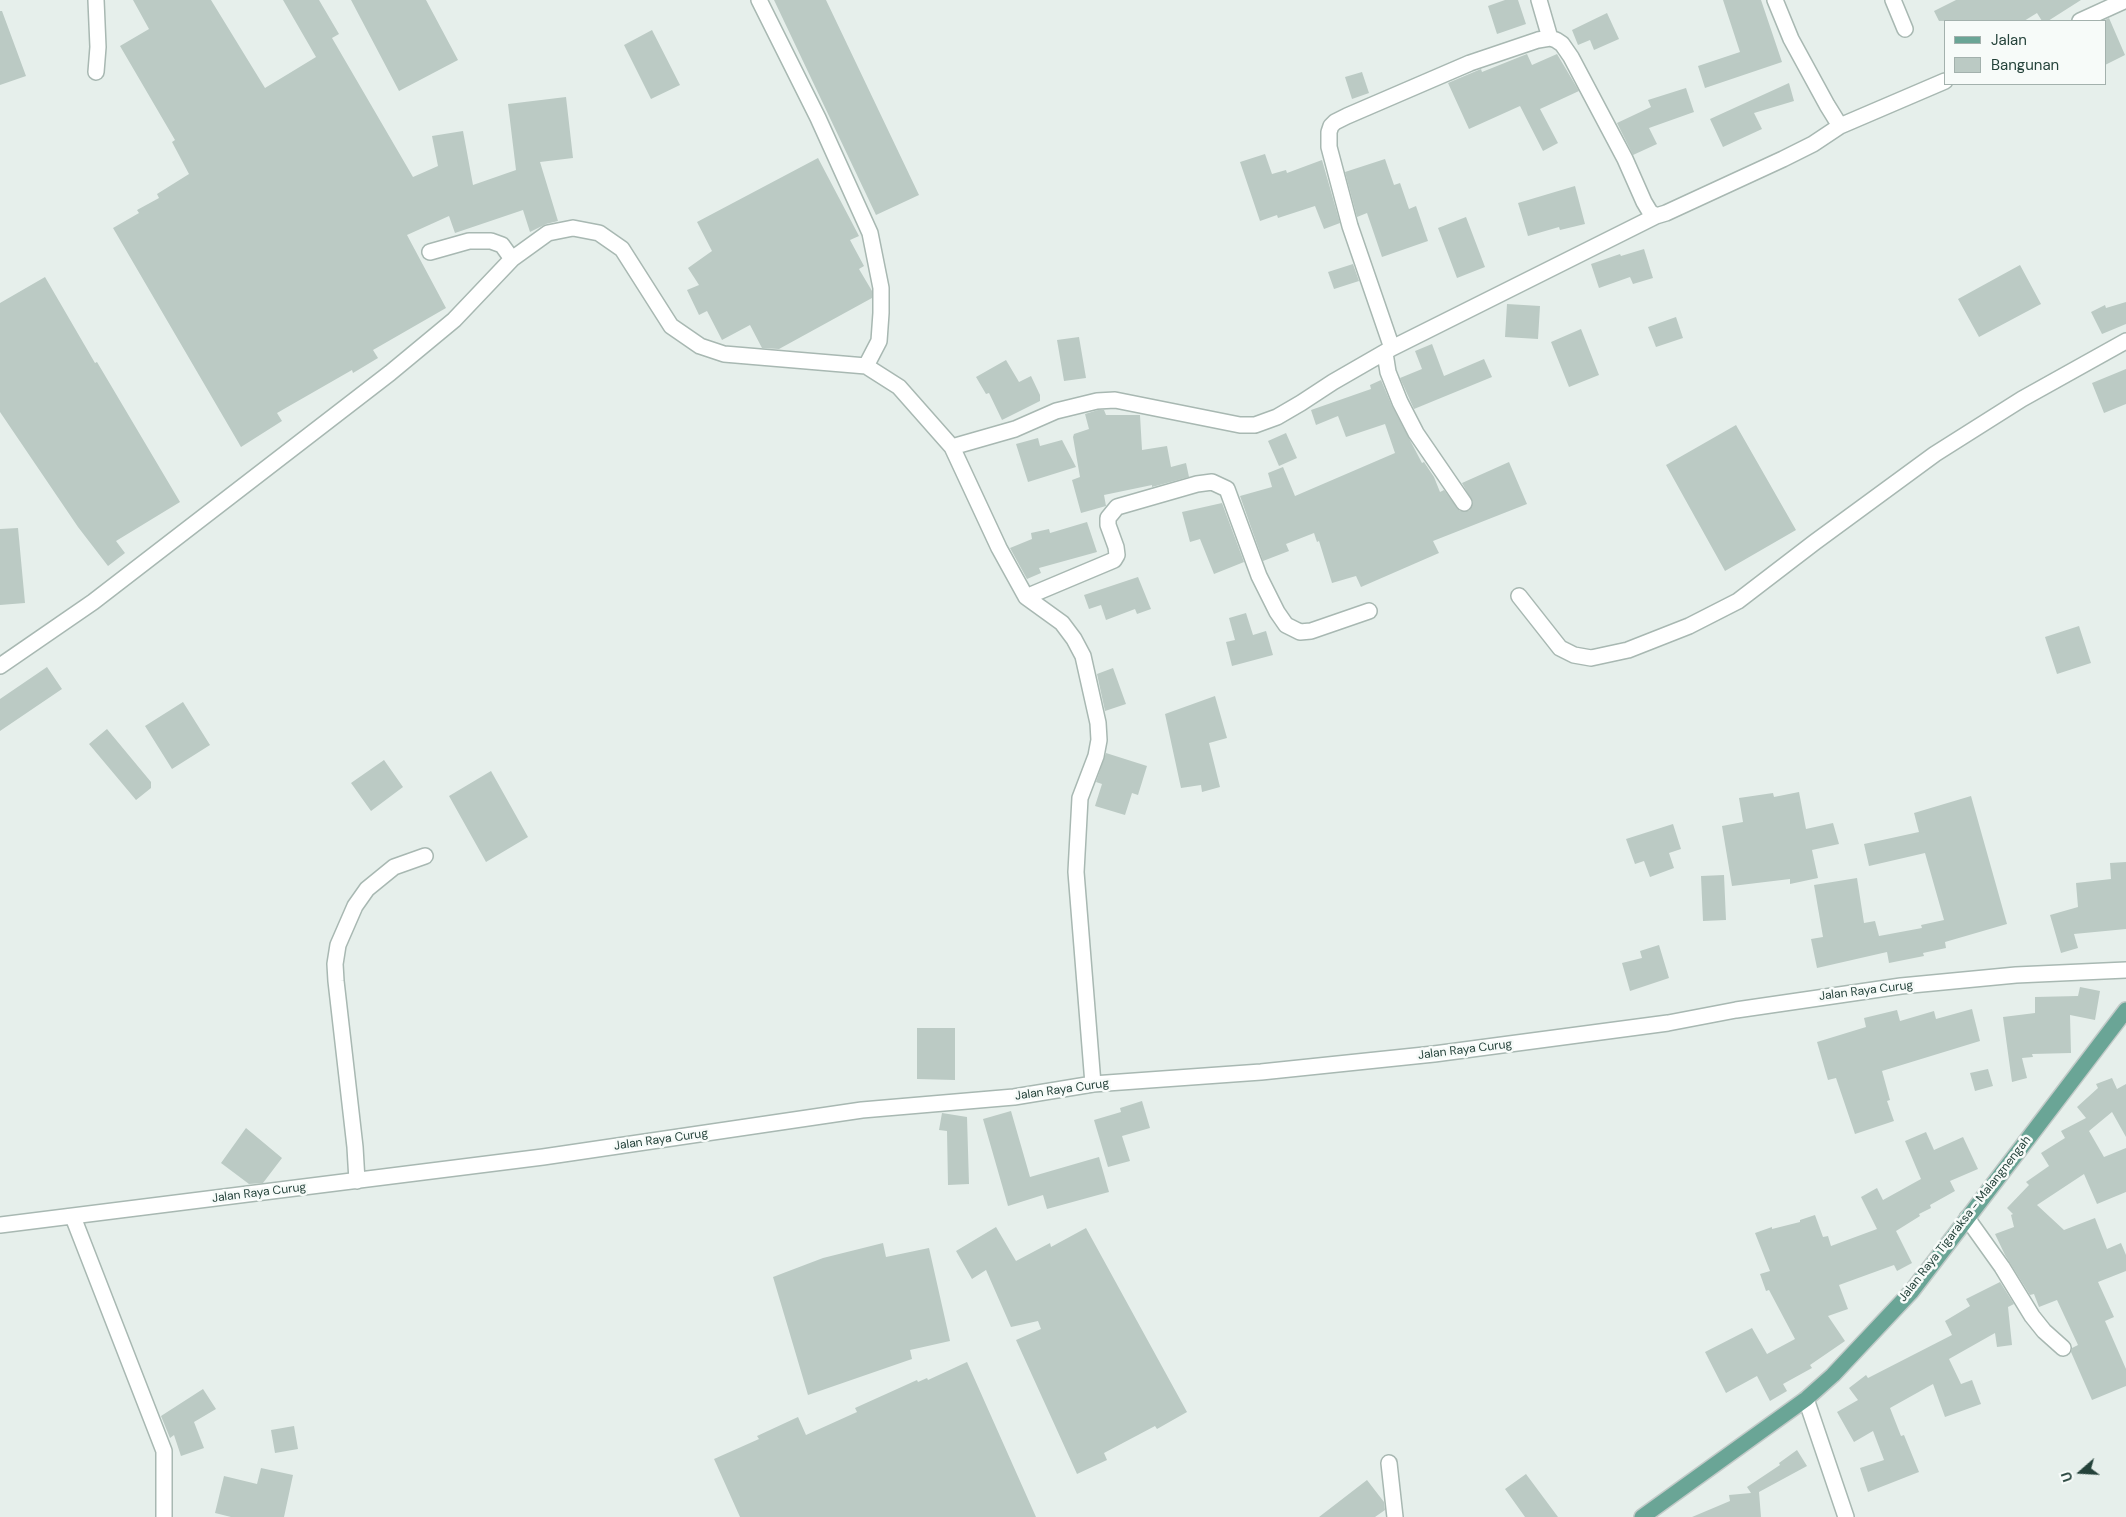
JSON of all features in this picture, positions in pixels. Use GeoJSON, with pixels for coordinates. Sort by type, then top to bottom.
{"type":"FeatureCollection","features":[{"type":"Feature","properties":{"kind":"main road","name":"Jalan Raya Tigaraksa - Malangnengah"},"geometry":{"type":"LineString","coordinates":[[1642,1517],[1806,1399],[1833,1375],[1912,1291],[2126,1010]]}},
{"type":"Feature","properties":{"kind":"street"},"geometry":{"type":"LineString","coordinates":[[96,0],[98,47],[96,72]]}},
{"type":"Feature","properties":{"kind":"street"},"geometry":{"type":"LineString","coordinates":[[759,0],[818,118],[870,233],[881,288],[881,313],[879,341],[866,366]]}},
{"type":"Feature","properties":{"kind":"street"},"geometry":{"type":"LineString","coordinates":[[1539,0],[1550,38]]}},
{"type":"Feature","properties":{"kind":"street"},"geometry":{"type":"LineString","coordinates":[[1774,0],[1791,40],[1826,106],[1840,126]]}},
{"type":"Feature","properties":{"kind":"street"},"geometry":{"type":"LineString","coordinates":[[1893,0],[1905,29]]}},
{"type":"Feature","properties":{"kind":"street"},"geometry":{"type":"LineString","coordinates":[[2082,20],[2126,0]]}},
{"type":"Feature","properties":{"kind":"street"},"geometry":{"type":"LineString","coordinates":[[1464,503],[1416,433],[1400,402],[1388,372],[1389,351],[1350,226],[1329,148],[1329,132],[1332,126],[1335,122],[1348,116],[1470,64],[1538,40],[1550,38],[1562,44],[1571,57],[1625,159],[1644,202],[1656,216]]}},
{"type":"Feature","properties":{"kind":"street"},"geometry":{"type":"LineString","coordinates":[[952,447],[1015,428],[1056,411],[1097,401],[1115,400],[1240,426],[1255,425],[1277,417],[1389,351],[1656,216],[1666,214],[1783,159],[1813,144],[1840,126],[1944,82]]}},
{"type":"Feature","properties":{"kind":"street"},"geometry":{"type":"LineString","coordinates":[[0,666],[93,602],[390,373],[454,320],[512,259],[548,233],[572,228],[599,233],[622,249],[671,326],[700,346],[724,354],[866,366],[899,387],[952,447],[1008,565],[1026,597],[1062,624],[1083,656],[1098,723],[1099,740],[1096,756],[1080,798],[1076,872],[1092,1084]]}},
{"type":"Feature","properties":{"kind":"street"},"geometry":{"type":"LineString","coordinates":[[430,252],[469,241],[491,240],[502,245],[512,259]]}},
{"type":"Feature","properties":{"kind":"street"},"geometry":{"type":"LineString","coordinates":[[1519,596],[1560,648],[1574,655],[1591,658],[1628,650],[1689,626],[1738,601],[1935,454],[2022,399],[2126,341]]}},
{"type":"Feature","properties":{"kind":"street"},"geometry":{"type":"LineString","coordinates":[[1026,597],[1114,560],[1117,555],[1116,547],[1108,525],[1108,518],[1117,507],[1197,484],[1212,482],[1227,489],[1259,576],[1277,612],[1286,625],[1300,632],[1311,631],[1369,611]]}},
{"type":"Feature","properties":{"kind":"street"},"geometry":{"type":"LineString","coordinates":[[357,1181],[356,1147],[336,981],[335,964],[338,945],[355,906],[367,889],[394,867],[425,856]]}},
{"type":"Feature","properties":{"kind":"street","name":"Jalan Raya Curug"},"geometry":{"type":"LineString","coordinates":[[0,1225],[543,1157],[862,1110],[1014,1096],[1092,1084],[1261,1072],[1434,1054],[1649,1025],[1901,986],[2016,975],[2126,970]]}},
{"type":"Feature","properties":{"kind":"street"},"geometry":{"type":"LineString","coordinates":[[73,1217],[164,1451],[164,1517]]}},
{"type":"Feature","properties":{"kind":"street"},"geometry":{"type":"LineString","coordinates":[[1967,1218],[2002,1267],[2032,1316],[2044,1331],[2063,1348]]}},
{"type":"Feature","properties":{"kind":"street"},"geometry":{"type":"LineString","coordinates":[[1806,1399],[1846,1517]]}},
{"type":"Feature","properties":{"kind":"street"},"geometry":{"type":"LineString","coordinates":[[1388,1463],[1395,1517]]}},
{"type":"Feature","properties":{"kind":"building"},"geometry":{"type":"Polygon","coordinates":[[[133,0],[211,0],[265,88],[316,57],[283,0],[319,0],[339,34],[332,38],[413,177],[438,166],[432,136],[463,131],[473,185],[516,170],[508,104],[566,97],[573,158],[540,162],[558,221],[546,224],[530,232],[523,210],[455,233],[449,216],[407,235],[446,308],[373,350],[378,358],[353,373],[352,370],[277,413],[282,421],[241,447],[113,228],[139,213],[137,210],[159,198],[157,194],[189,174],[172,142],[175,140],[120,46],[149,29],[133,0]]]}},
{"type":"Feature","properties":{"kind":"building"},"geometry":{"type":"Polygon","coordinates":[[[351,0],[426,0],[458,60],[399,91],[351,0]]]}},
{"type":"Feature","properties":{"kind":"building"},"geometry":{"type":"Polygon","coordinates":[[[774,0],[826,0],[919,195],[876,215],[774,0]]]}},
{"type":"Feature","properties":{"kind":"building"},"geometry":{"type":"Polygon","coordinates":[[[1505,0],[1518,0],[1526,24],[1497,34],[1488,6],[1505,0]]]}},
{"type":"Feature","properties":{"kind":"building"},"geometry":{"type":"Polygon","coordinates":[[[1723,0],[1761,0],[1782,62],[1705,88],[1698,66],[1740,52],[1723,0]]]}},
{"type":"Feature","properties":{"kind":"building"},"geometry":{"type":"Polygon","coordinates":[[[1956,0],[2081,0],[2050,20],[2041,20],[2037,13],[2026,20],[1939,21],[1934,11],[1956,0]]]}},
{"type":"Feature","properties":{"kind":"building"},"geometry":{"type":"Polygon","coordinates":[[[0,11],[2,11],[26,76],[0,85],[0,11]]]}},
{"type":"Feature","properties":{"kind":"building"},"geometry":{"type":"Polygon","coordinates":[[[1607,13],[1619,39],[1594,50],[1590,40],[1578,45],[1572,30],[1607,13]]]}},
{"type":"Feature","properties":{"kind":"building"},"geometry":{"type":"Polygon","coordinates":[[[2109,18],[2125,55],[2106,64],[2106,20],[2109,18]]]}},
{"type":"Feature","properties":{"kind":"building"},"geometry":{"type":"Polygon","coordinates":[[[652,30],[680,85],[651,99],[624,45],[652,30]]]}},
{"type":"Feature","properties":{"kind":"building"},"geometry":{"type":"Polygon","coordinates":[[[1527,54],[1532,65],[1557,54],[1579,91],[1540,109],[1558,143],[1543,151],[1520,106],[1469,129],[1448,83],[1481,69],[1482,72],[1527,54]]]}},
{"type":"Feature","properties":{"kind":"building"},"geometry":{"type":"Polygon","coordinates":[[[1362,72],[1369,93],[1352,99],[1345,77],[1362,72]]]}},
{"type":"Feature","properties":{"kind":"building"},"geometry":{"type":"Polygon","coordinates":[[[1789,83],[1794,101],[1754,113],[1762,129],[1723,147],[1710,119],[1789,83]]]}},
{"type":"Feature","properties":{"kind":"building"},"geometry":{"type":"Polygon","coordinates":[[[1686,88],[1694,112],[1649,128],[1657,144],[1633,155],[1617,123],[1651,107],[1648,100],[1686,88]]]}},
{"type":"Feature","properties":{"kind":"building"},"geometry":{"type":"Polygon","coordinates":[[[1265,154],[1272,174],[1286,170],[1287,173],[1322,160],[1340,223],[1324,229],[1315,206],[1278,218],[1277,215],[1260,221],[1240,162],[1265,154]]]}},
{"type":"Feature","properties":{"kind":"building"},"geometry":{"type":"Polygon","coordinates":[[[818,158],[859,236],[850,240],[864,266],[859,269],[872,291],[872,298],[779,349],[762,348],[750,325],[722,340],[707,311],[699,315],[687,290],[699,285],[688,268],[712,251],[697,222],[818,158]]]}},
{"type":"Feature","properties":{"kind":"building"},"geometry":{"type":"Polygon","coordinates":[[[1385,159],[1394,185],[1400,183],[1409,209],[1416,206],[1428,241],[1382,257],[1367,213],[1357,217],[1345,172],[1385,159]]]}},
{"type":"Feature","properties":{"kind":"building"},"geometry":{"type":"Polygon","coordinates":[[[1575,186],[1585,224],[1560,230],[1559,227],[1528,236],[1518,203],[1575,186]]]}},
{"type":"Feature","properties":{"kind":"building"},"geometry":{"type":"Polygon","coordinates":[[[1466,217],[1485,267],[1457,278],[1438,228],[1466,217]]]}},
{"type":"Feature","properties":{"kind":"building"},"geometry":{"type":"Polygon","coordinates":[[[1644,249],[1653,278],[1633,284],[1630,277],[1599,288],[1591,264],[1620,254],[1621,256],[1644,249]]]}},
{"type":"Feature","properties":{"kind":"building"},"geometry":{"type":"Polygon","coordinates":[[[1353,264],[1359,281],[1334,289],[1328,272],[1353,264]]]}},
{"type":"Feature","properties":{"kind":"building"},"geometry":{"type":"Polygon","coordinates":[[[2020,265],[2041,304],[1979,337],[1958,299],[2020,265]]]}},
{"type":"Feature","properties":{"kind":"building"},"geometry":{"type":"Polygon","coordinates":[[[45,277],[180,502],[116,541],[125,553],[108,566],[78,527],[0,412],[0,303],[45,277]]]}},
{"type":"Feature","properties":{"kind":"building"},"geometry":{"type":"Polygon","coordinates":[[[2126,302],[2126,324],[2102,334],[2091,312],[2105,305],[2106,308],[2126,302]]]}},
{"type":"Feature","properties":{"kind":"building"},"geometry":{"type":"Polygon","coordinates":[[[1507,304],[1540,306],[1538,339],[1505,337],[1507,304]]]}},
{"type":"Feature","properties":{"kind":"building"},"geometry":{"type":"Polygon","coordinates":[[[1676,317],[1683,338],[1656,347],[1648,327],[1676,317]]]}},
{"type":"Feature","properties":{"kind":"building"},"geometry":{"type":"Polygon","coordinates":[[[1581,329],[1599,375],[1569,387],[1551,342],[1581,329]]]}},
{"type":"Feature","properties":{"kind":"building"},"geometry":{"type":"Polygon","coordinates":[[[1079,337],[1086,378],[1064,381],[1057,340],[1079,337]]]}},
{"type":"Feature","properties":{"kind":"building"},"geometry":{"type":"Polygon","coordinates":[[[1432,344],[1444,376],[1484,359],[1492,377],[1414,409],[1400,378],[1422,369],[1415,351],[1432,344]]]}},
{"type":"Feature","properties":{"kind":"building"},"geometry":{"type":"Polygon","coordinates":[[[1006,360],[1019,382],[1031,376],[1040,395],[1040,401],[1002,420],[989,393],[986,394],[976,377],[1006,360]]]}},
{"type":"Feature","properties":{"kind":"building"},"geometry":{"type":"Polygon","coordinates":[[[2126,369],[2126,404],[2104,413],[2092,383],[2126,369]]]}},
{"type":"Feature","properties":{"kind":"building"},"geometry":{"type":"Polygon","coordinates":[[[1381,380],[1392,406],[1422,463],[1424,462],[1434,477],[1440,492],[1444,490],[1460,511],[1469,511],[1473,503],[1462,483],[1509,462],[1527,504],[1433,541],[1439,553],[1361,587],[1356,576],[1332,583],[1319,541],[1317,542],[1314,533],[1286,544],[1289,551],[1263,561],[1240,496],[1272,487],[1268,473],[1283,467],[1295,496],[1395,453],[1385,424],[1346,437],[1338,416],[1316,425],[1311,410],[1371,389],[1370,385],[1381,380]]]}},
{"type":"Feature","properties":{"kind":"building"},"geometry":{"type":"Polygon","coordinates":[[[1104,410],[1106,415],[1140,415],[1142,450],[1167,446],[1171,467],[1186,463],[1189,477],[1152,487],[1152,485],[1104,495],[1106,506],[1081,513],[1072,480],[1080,477],[1073,437],[1074,434],[1089,429],[1085,414],[1104,410]]]}},
{"type":"Feature","properties":{"kind":"building"},"geometry":{"type":"Polygon","coordinates":[[[1736,425],[1796,530],[1725,571],[1666,465],[1736,425]]]}},
{"type":"Feature","properties":{"kind":"building"},"geometry":{"type":"Polygon","coordinates":[[[1286,433],[1297,458],[1279,466],[1268,441],[1286,433]]]}},
{"type":"Feature","properties":{"kind":"building"},"geometry":{"type":"Polygon","coordinates":[[[1038,438],[1040,446],[1062,440],[1076,467],[1028,482],[1016,444],[1038,438]]]}},
{"type":"Feature","properties":{"kind":"building"},"geometry":{"type":"Polygon","coordinates":[[[1222,503],[1244,562],[1214,574],[1200,539],[1190,542],[1182,512],[1222,503]]]}},
{"type":"Feature","properties":{"kind":"building"},"geometry":{"type":"Polygon","coordinates":[[[1087,522],[1097,552],[1039,568],[1041,573],[1027,579],[1010,548],[1032,539],[1031,533],[1049,529],[1050,533],[1087,522]]]}},
{"type":"Feature","properties":{"kind":"building"},"geometry":{"type":"Polygon","coordinates":[[[18,528],[25,603],[0,605],[0,529],[18,528]]]}},
{"type":"Feature","properties":{"kind":"building"},"geometry":{"type":"Polygon","coordinates":[[[1138,577],[1151,609],[1137,614],[1135,609],[1106,620],[1101,605],[1089,609],[1084,595],[1138,577]]]}},
{"type":"Feature","properties":{"kind":"building"},"geometry":{"type":"Polygon","coordinates":[[[1246,613],[1253,635],[1266,631],[1273,655],[1232,666],[1226,642],[1235,640],[1229,618],[1246,613]]]}},
{"type":"Feature","properties":{"kind":"building"},"geometry":{"type":"Polygon","coordinates":[[[2079,626],[2091,663],[2057,674],[2045,637],[2079,626]]]}},
{"type":"Feature","properties":{"kind":"building"},"geometry":{"type":"Polygon","coordinates":[[[47,667],[62,689],[0,731],[0,699],[47,667]]]}},
{"type":"Feature","properties":{"kind":"building"},"geometry":{"type":"Polygon","coordinates":[[[1113,668],[1126,704],[1105,711],[1097,674],[1113,668]]]}},
{"type":"Feature","properties":{"kind":"building"},"geometry":{"type":"Polygon","coordinates":[[[1215,696],[1227,738],[1209,743],[1220,787],[1202,792],[1201,785],[1181,788],[1165,714],[1215,696]]]}},
{"type":"Feature","properties":{"kind":"building"},"geometry":{"type":"Polygon","coordinates":[[[183,702],[210,745],[172,769],[145,726],[183,702]]]}},
{"type":"Feature","properties":{"kind":"building"},"geometry":{"type":"Polygon","coordinates":[[[107,729],[151,782],[151,788],[136,800],[89,744],[107,729]]]}},
{"type":"Feature","properties":{"kind":"building"},"geometry":{"type":"Polygon","coordinates":[[[1106,753],[1147,766],[1138,795],[1132,793],[1125,815],[1095,806],[1102,784],[1096,782],[1106,753]]]}},
{"type":"Feature","properties":{"kind":"building"},"geometry":{"type":"Polygon","coordinates":[[[384,760],[403,787],[371,811],[351,783],[384,760]]]}},
{"type":"Feature","properties":{"kind":"building"},"geometry":{"type":"Polygon","coordinates":[[[491,771],[528,837],[486,862],[449,796],[491,771]]]}},
{"type":"Feature","properties":{"kind":"building"},"geometry":{"type":"Polygon","coordinates":[[[1799,792],[1806,829],[1833,823],[1839,844],[1812,850],[1818,878],[1790,884],[1790,879],[1732,886],[1722,826],[1743,822],[1739,798],[1773,793],[1774,797],[1799,792]]]}},
{"type":"Feature","properties":{"kind":"building"},"geometry":{"type":"Polygon","coordinates":[[[1971,796],[2007,924],[1945,942],[1946,948],[1923,953],[1924,956],[1889,963],[1887,952],[1817,968],[1811,939],[1823,937],[1814,885],[1857,878],[1864,923],[1875,921],[1879,936],[1922,928],[1921,925],[1944,920],[1925,853],[1869,866],[1864,844],[1919,832],[1914,813],[1971,796]]]}},
{"type":"Feature","properties":{"kind":"building"},"geometry":{"type":"Polygon","coordinates":[[[1673,824],[1681,849],[1669,853],[1674,868],[1650,877],[1644,861],[1635,864],[1626,839],[1673,824]]]}},
{"type":"Feature","properties":{"kind":"building"},"geometry":{"type":"Polygon","coordinates":[[[2126,862],[2126,929],[2074,934],[2078,948],[2061,953],[2050,915],[2078,907],[2076,883],[2111,879],[2110,863],[2126,862]]]}},
{"type":"Feature","properties":{"kind":"building"},"geometry":{"type":"Polygon","coordinates":[[[1724,875],[1726,920],[1703,921],[1701,876],[1724,875]]]}},
{"type":"Feature","properties":{"kind":"building"},"geometry":{"type":"Polygon","coordinates":[[[1659,945],[1669,978],[1630,991],[1622,963],[1642,958],[1640,951],[1659,945]]]}},
{"type":"Feature","properties":{"kind":"building"},"geometry":{"type":"Polygon","coordinates":[[[2080,987],[2100,991],[2095,1020],[2070,1015],[2071,1053],[2032,1054],[2033,1057],[2022,1058],[2027,1078],[2012,1082],[2003,1017],[2035,1013],[2035,997],[2078,996],[2080,987]]]}},
{"type":"Feature","properties":{"kind":"building"},"geometry":{"type":"Polygon","coordinates":[[[1972,1009],[1980,1041],[1882,1071],[1890,1100],[1887,1101],[1894,1121],[1855,1134],[1836,1078],[1828,1080],[1817,1042],[1866,1027],[1864,1018],[1897,1010],[1900,1021],[1934,1011],[1936,1019],[1972,1009]]]}},
{"type":"Feature","properties":{"kind":"building"},"geometry":{"type":"Polygon","coordinates":[[[917,1028],[955,1028],[955,1080],[917,1079],[917,1028]]]}},
{"type":"Feature","properties":{"kind":"building"},"geometry":{"type":"Polygon","coordinates":[[[1988,1069],[1993,1086],[1975,1091],[1970,1073],[1988,1069]]]}},
{"type":"Feature","properties":{"kind":"building"},"geometry":{"type":"Polygon","coordinates":[[[2112,1078],[2117,1089],[2126,1084],[2126,1137],[2112,1112],[2089,1131],[2104,1157],[2126,1148],[2126,1192],[2097,1204],[2084,1174],[2037,1205],[2064,1230],[2095,1218],[2107,1249],[2121,1243],[2126,1255],[2126,1271],[2098,1282],[2114,1317],[2105,1321],[2126,1369],[2126,1386],[2092,1400],[2071,1352],[2072,1348],[2078,1345],[2057,1300],[2039,1307],[2034,1294],[2030,1295],[2005,1255],[1995,1234],[2014,1227],[2011,1215],[2013,1214],[2007,1208],[2029,1185],[2026,1182],[2049,1166],[2041,1153],[2065,1138],[2061,1131],[2086,1118],[2077,1107],[2098,1088],[2096,1084],[2112,1078]]]}},
{"type":"Feature","properties":{"kind":"building"},"geometry":{"type":"Polygon","coordinates":[[[1142,1101],[1150,1128],[1122,1136],[1130,1161],[1108,1167],[1094,1120],[1121,1112],[1120,1108],[1142,1101]]]}},
{"type":"Feature","properties":{"kind":"building"},"geometry":{"type":"Polygon","coordinates":[[[1011,1111],[1030,1177],[1099,1157],[1109,1192],[1047,1209],[1043,1195],[1008,1206],[983,1119],[1011,1111]]]}},
{"type":"Feature","properties":{"kind":"building"},"geometry":{"type":"Polygon","coordinates":[[[942,1113],[967,1117],[969,1184],[948,1185],[947,1131],[939,1130],[942,1113]]]}},
{"type":"Feature","properties":{"kind":"building"},"geometry":{"type":"Polygon","coordinates":[[[246,1128],[282,1158],[263,1183],[249,1184],[221,1163],[246,1128]]]}},
{"type":"Feature","properties":{"kind":"building"},"geometry":{"type":"Polygon","coordinates":[[[1926,1132],[1934,1150],[1963,1137],[1978,1169],[1950,1181],[1955,1191],[1930,1205],[1931,1208],[1919,1214],[1920,1216],[1896,1231],[1912,1263],[1897,1271],[1894,1265],[1839,1285],[1848,1309],[1828,1316],[1845,1341],[1810,1365],[1812,1368],[1783,1384],[1787,1391],[1770,1401],[1757,1376],[1726,1393],[1705,1352],[1752,1328],[1767,1354],[1795,1339],[1769,1290],[1766,1291],[1760,1274],[1770,1271],[1755,1233],[1772,1227],[1772,1229],[1800,1222],[1800,1220],[1815,1215],[1823,1237],[1828,1236],[1831,1246],[1877,1229],[1861,1197],[1877,1188],[1883,1200],[1921,1179],[1905,1141],[1926,1132]]]}},
{"type":"Feature","properties":{"kind":"building"},"geometry":{"type":"Polygon","coordinates":[[[996,1227],[1016,1261],[1050,1243],[1051,1247],[1086,1228],[1187,1412],[1157,1429],[1155,1426],[1104,1453],[1107,1460],[1077,1474],[1016,1340],[1041,1329],[1038,1321],[1011,1327],[986,1270],[972,1279],[956,1251],[996,1227]]]}},
{"type":"Feature","properties":{"kind":"building"},"geometry":{"type":"Polygon","coordinates":[[[883,1243],[886,1257],[929,1248],[950,1341],[910,1350],[912,1359],[808,1395],[773,1277],[823,1258],[883,1243]]]}},
{"type":"Feature","properties":{"kind":"building"},"geometry":{"type":"Polygon","coordinates":[[[2000,1282],[2014,1304],[2008,1307],[2012,1345],[1997,1347],[1995,1333],[1949,1359],[1961,1384],[1972,1380],[1981,1404],[1945,1417],[1933,1384],[1890,1408],[1901,1436],[1904,1435],[1919,1472],[1868,1492],[1860,1468],[1884,1460],[1873,1431],[1854,1442],[1837,1412],[1858,1400],[1849,1388],[1866,1375],[1868,1378],[1952,1335],[1945,1321],[1970,1306],[1966,1299],[2000,1282]]]}},
{"type":"Feature","properties":{"kind":"building"},"geometry":{"type":"Polygon","coordinates":[[[967,1362],[1036,1517],[740,1517],[714,1459],[759,1439],[757,1436],[798,1417],[806,1435],[857,1412],[855,1408],[917,1380],[918,1382],[927,1378],[928,1380],[967,1362]]]}},
{"type":"Feature","properties":{"kind":"building"},"geometry":{"type":"Polygon","coordinates":[[[203,1389],[216,1409],[194,1422],[204,1448],[181,1456],[174,1435],[170,1438],[161,1416],[203,1389]]]}},
{"type":"Feature","properties":{"kind":"building"},"geometry":{"type":"Polygon","coordinates":[[[294,1426],[298,1449],[275,1453],[271,1430],[294,1426]]]}},
{"type":"Feature","properties":{"kind":"building"},"geometry":{"type":"Polygon","coordinates":[[[1797,1450],[1807,1466],[1759,1492],[1761,1517],[1692,1517],[1730,1501],[1729,1495],[1751,1493],[1747,1487],[1780,1465],[1779,1463],[1797,1450]]]}},
{"type":"Feature","properties":{"kind":"building"},"geometry":{"type":"Polygon","coordinates":[[[261,1468],[293,1475],[284,1517],[231,1517],[215,1513],[224,1476],[257,1484],[261,1468]]]}},
{"type":"Feature","properties":{"kind":"building"},"geometry":{"type":"Polygon","coordinates":[[[1526,1474],[1558,1517],[1525,1517],[1505,1489],[1526,1474]]]}},
{"type":"Feature","properties":{"kind":"building"},"geometry":{"type":"Polygon","coordinates":[[[1367,1480],[1384,1502],[1385,1510],[1375,1517],[1319,1517],[1367,1480]]]}}]}
